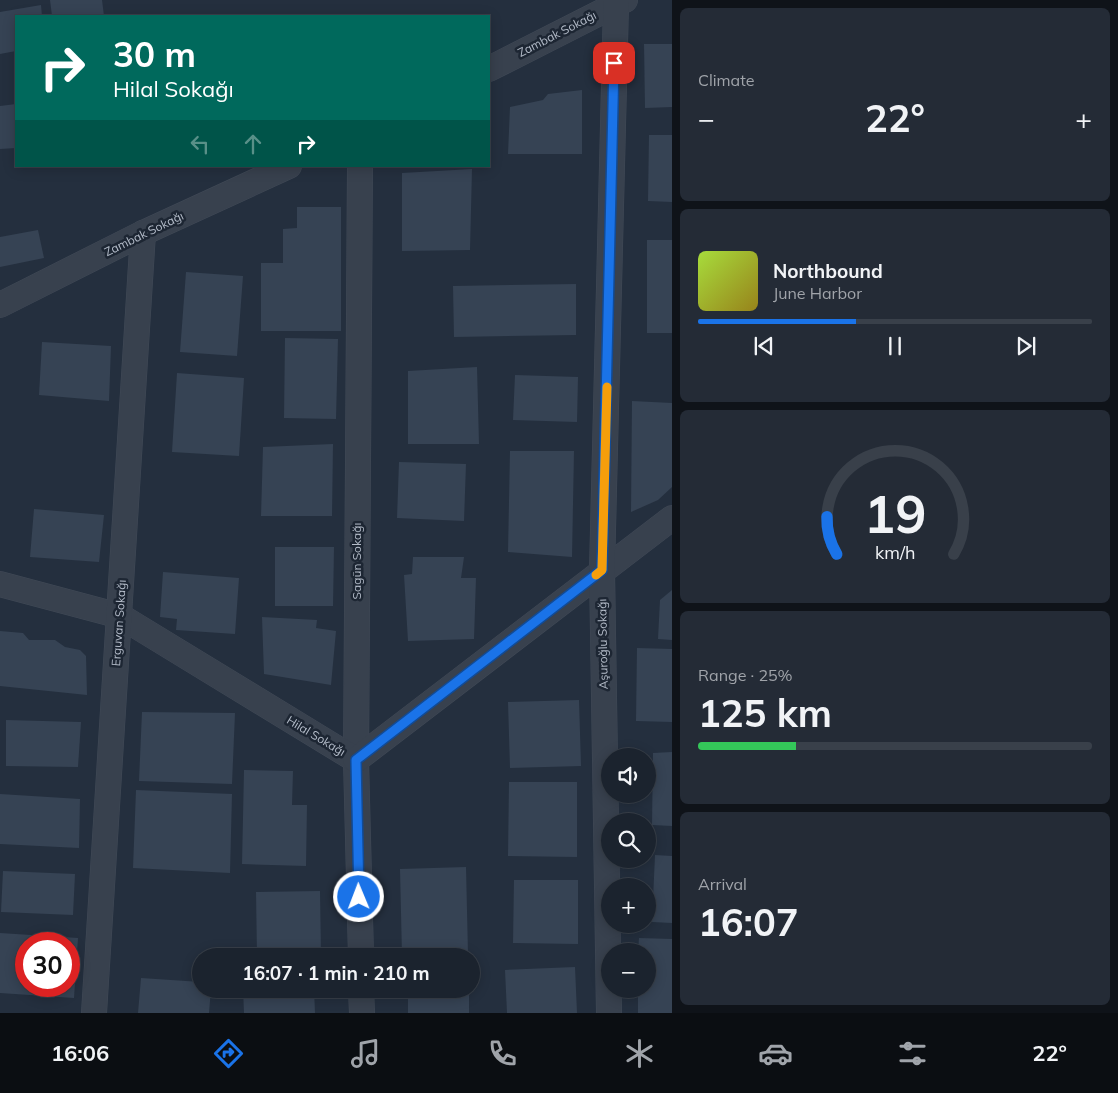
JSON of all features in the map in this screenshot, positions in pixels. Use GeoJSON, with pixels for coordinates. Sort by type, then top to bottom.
{"type":"FeatureCollection","features":[{"type":"Feature","properties":{"kind":"street","name":"Zambak Sokağı"},"geometry":{"type":"LineString","coordinates":[[490,68],[620,2]]}},
{"type":"Feature","properties":{"kind":"street","name":"Aşuroğlu Sokağı"},"geometry":{"type":"LineString","coordinates":[[609,1013],[602,570],[620,2]]}},
{"type":"Feature","properties":{"kind":"street","name":"Zambak Sokağı"},"geometry":{"type":"LineString","coordinates":[[0,304],[143,233],[287,167]]}},
{"type":"Feature","properties":{"kind":"street","name":"Sagün Sokağı"},"geometry":{"type":"LineString","coordinates":[[360,167],[356,760],[361,948]]}},
{"type":"Feature","properties":{"kind":"street","name":"Erguvan Sokağı"},"geometry":{"type":"LineString","coordinates":[[94,1013],[143,233]]}},
{"type":"Feature","properties":{"kind":"street","name":"Hilal Sokağı"},"geometry":{"type":"LineString","coordinates":[[0,584],[120,616],[356,760],[672,518]]}},
{"type":"Feature","properties":{"kind":"street"},"geometry":{"type":"LineString","coordinates":[[362,998],[362,1013]]}},
{"type":"Feature","properties":{"kind":"building"},"geometry":{"type":"Polygon","coordinates":[[[50,0],[102,0],[104,15],[52,15],[50,0]]]}},
{"type":"Feature","properties":{"kind":"building"},"geometry":{"type":"Polygon","coordinates":[[[41,5],[42,15],[15,15],[15,51],[0,54],[0,12],[41,5]]]}},
{"type":"Feature","properties":{"kind":"building"},"geometry":{"type":"Polygon","coordinates":[[[644,44],[672,44],[672,107],[645,108],[644,44]]]}},
{"type":"Feature","properties":{"kind":"building"},"geometry":{"type":"Polygon","coordinates":[[[582,90],[582,154],[508,154],[510,107],[543,100],[548,94],[582,90]]]}},
{"type":"Feature","properties":{"kind":"building"},"geometry":{"type":"Polygon","coordinates":[[[15,104],[15,148],[0,149],[0,106],[15,104]]]}},
{"type":"Feature","properties":{"kind":"building"},"geometry":{"type":"Polygon","coordinates":[[[649,135],[672,135],[672,202],[648,201],[649,135]]]}},
{"type":"Feature","properties":{"kind":"building"},"geometry":{"type":"Polygon","coordinates":[[[472,169],[470,250],[402,251],[402,173],[472,169]]]}},
{"type":"Feature","properties":{"kind":"building"},"geometry":{"type":"Polygon","coordinates":[[[297,207],[341,207],[341,331],[261,331],[261,263],[283,263],[283,229],[297,228],[297,207]]]}},
{"type":"Feature","properties":{"kind":"building"},"geometry":{"type":"Polygon","coordinates":[[[38,230],[44,258],[0,267],[0,237],[38,230]]]}},
{"type":"Feature","properties":{"kind":"building"},"geometry":{"type":"Polygon","coordinates":[[[647,240],[672,240],[672,333],[647,333],[647,240]]]}},
{"type":"Feature","properties":{"kind":"building"},"geometry":{"type":"Polygon","coordinates":[[[186,272],[243,276],[237,356],[180,352],[186,272]]]}},
{"type":"Feature","properties":{"kind":"building"},"geometry":{"type":"Polygon","coordinates":[[[576,284],[576,335],[454,337],[453,286],[576,284]]]}},
{"type":"Feature","properties":{"kind":"building"},"geometry":{"type":"Polygon","coordinates":[[[285,338],[338,339],[336,419],[284,418],[285,338]]]}},
{"type":"Feature","properties":{"kind":"building"},"geometry":{"type":"Polygon","coordinates":[[[42,342],[111,346],[109,401],[39,395],[42,342]]]}},
{"type":"Feature","properties":{"kind":"building"},"geometry":{"type":"Polygon","coordinates":[[[477,367],[479,444],[408,444],[408,371],[477,367]]]}},
{"type":"Feature","properties":{"kind":"building"},"geometry":{"type":"Polygon","coordinates":[[[177,373],[244,378],[239,456],[172,452],[177,373]]]}},
{"type":"Feature","properties":{"kind":"building"},"geometry":{"type":"Polygon","coordinates":[[[515,375],[578,377],[577,422],[513,420],[515,375]]]}},
{"type":"Feature","properties":{"kind":"building"},"geometry":{"type":"Polygon","coordinates":[[[632,401],[672,403],[672,487],[658,500],[631,512],[632,401]]]}},
{"type":"Feature","properties":{"kind":"building"},"geometry":{"type":"Polygon","coordinates":[[[333,444],[332,516],[261,516],[263,447],[333,444]]]}},
{"type":"Feature","properties":{"kind":"building"},"geometry":{"type":"Polygon","coordinates":[[[510,451],[574,451],[572,557],[508,552],[510,451]]]}},
{"type":"Feature","properties":{"kind":"building"},"geometry":{"type":"Polygon","coordinates":[[[399,462],[466,464],[464,521],[397,518],[399,462]]]}},
{"type":"Feature","properties":{"kind":"building"},"geometry":{"type":"Polygon","coordinates":[[[34,509],[104,515],[99,562],[30,557],[34,509]]]}},
{"type":"Feature","properties":{"kind":"building"},"geometry":{"type":"Polygon","coordinates":[[[275,547],[334,547],[333,606],[275,606],[275,547]]]}},
{"type":"Feature","properties":{"kind":"building"},"geometry":{"type":"Polygon","coordinates":[[[413,557],[464,557],[461,578],[476,578],[474,639],[408,641],[404,575],[412,574],[413,557]]]}},
{"type":"Feature","properties":{"kind":"building"},"geometry":{"type":"Polygon","coordinates":[[[163,572],[239,578],[235,634],[176,630],[177,619],[160,617],[163,572]]]}},
{"type":"Feature","properties":{"kind":"building"},"geometry":{"type":"Polygon","coordinates":[[[672,590],[672,640],[658,639],[660,600],[672,590]]]}},
{"type":"Feature","properties":{"kind":"building"},"geometry":{"type":"Polygon","coordinates":[[[262,617],[317,620],[316,628],[336,631],[331,685],[264,674],[262,617]]]}},
{"type":"Feature","properties":{"kind":"building"},"geometry":{"type":"Polygon","coordinates":[[[0,631],[23,633],[29,640],[55,640],[65,647],[80,650],[86,656],[87,695],[0,686],[0,631]]]}},
{"type":"Feature","properties":{"kind":"building"},"geometry":{"type":"Polygon","coordinates":[[[637,648],[672,649],[672,722],[636,721],[637,648]]]}},
{"type":"Feature","properties":{"kind":"building"},"geometry":{"type":"Polygon","coordinates":[[[579,700],[581,766],[510,768],[508,702],[579,700]]]}},
{"type":"Feature","properties":{"kind":"building"},"geometry":{"type":"Polygon","coordinates":[[[142,712],[235,713],[232,784],[139,781],[142,712]]]}},
{"type":"Feature","properties":{"kind":"building"},"geometry":{"type":"Polygon","coordinates":[[[6,720],[81,722],[78,767],[6,766],[6,720]]]}},
{"type":"Feature","properties":{"kind":"building"},"geometry":{"type":"Polygon","coordinates":[[[672,752],[672,826],[656,825],[656,813],[652,813],[652,803],[656,803],[656,753],[672,752]]]}},
{"type":"Feature","properties":{"kind":"building"},"geometry":{"type":"Polygon","coordinates":[[[244,770],[293,771],[292,805],[307,805],[306,866],[242,864],[244,770]]]}},
{"type":"Feature","properties":{"kind":"building"},"geometry":{"type":"Polygon","coordinates":[[[509,782],[577,782],[577,857],[508,856],[509,782]]]}},
{"type":"Feature","properties":{"kind":"building"},"geometry":{"type":"Polygon","coordinates":[[[136,790],[232,794],[230,873],[133,868],[136,790]]]}},
{"type":"Feature","properties":{"kind":"building"},"geometry":{"type":"Polygon","coordinates":[[[0,794],[80,799],[79,848],[0,844],[0,794]]]}},
{"type":"Feature","properties":{"kind":"building"},"geometry":{"type":"Polygon","coordinates":[[[656,855],[672,856],[672,923],[656,922],[656,878],[654,878],[656,855]]]}},
{"type":"Feature","properties":{"kind":"building"},"geometry":{"type":"Polygon","coordinates":[[[466,867],[468,948],[402,948],[400,869],[466,867]]]}},
{"type":"Feature","properties":{"kind":"building"},"geometry":{"type":"Polygon","coordinates":[[[3,871],[75,874],[73,915],[1,912],[3,871]]]}},
{"type":"Feature","properties":{"kind":"building"},"geometry":{"type":"Polygon","coordinates":[[[514,880],[578,880],[578,944],[513,943],[514,880]]]}},
{"type":"Feature","properties":{"kind":"building"},"geometry":{"type":"Polygon","coordinates":[[[320,891],[321,948],[257,948],[256,892],[320,891]]]}},
{"type":"Feature","properties":{"kind":"building"},"geometry":{"type":"Polygon","coordinates":[[[0,933],[15,934],[15,994],[0,993],[0,933]]]}},
{"type":"Feature","properties":{"kind":"building"},"geometry":{"type":"Polygon","coordinates":[[[639,938],[672,939],[672,1013],[638,1013],[638,998],[656,998],[656,943],[639,943],[639,938]]]}},
{"type":"Feature","properties":{"kind":"building"},"geometry":{"type":"Polygon","coordinates":[[[575,967],[577,1013],[507,1013],[505,970],[575,967]]]}},
{"type":"Feature","properties":{"kind":"building"},"geometry":{"type":"Polygon","coordinates":[[[141,978],[192,981],[192,998],[210,998],[209,1013],[138,1013],[141,978]]]}},
{"type":"Feature","properties":{"kind":"building"},"geometry":{"type":"Polygon","coordinates":[[[243,998],[314,998],[315,1013],[244,1013],[243,998]]]}},
{"type":"Feature","properties":{"kind":"building"},"geometry":{"type":"Polygon","coordinates":[[[408,998],[469,998],[469,1013],[408,1013],[408,998]]]}},
{"type":"Feature","properties":{"kind":"slow traffic"},"geometry":{"type":"LineString","coordinates":[[596,575],[602,570],[607,387]]}},
{"type":"Feature","properties":{"kind":"route"},"geometry":{"type":"LineString","coordinates":[[359,897],[356,760],[602,570],[614,63]]}}]}
